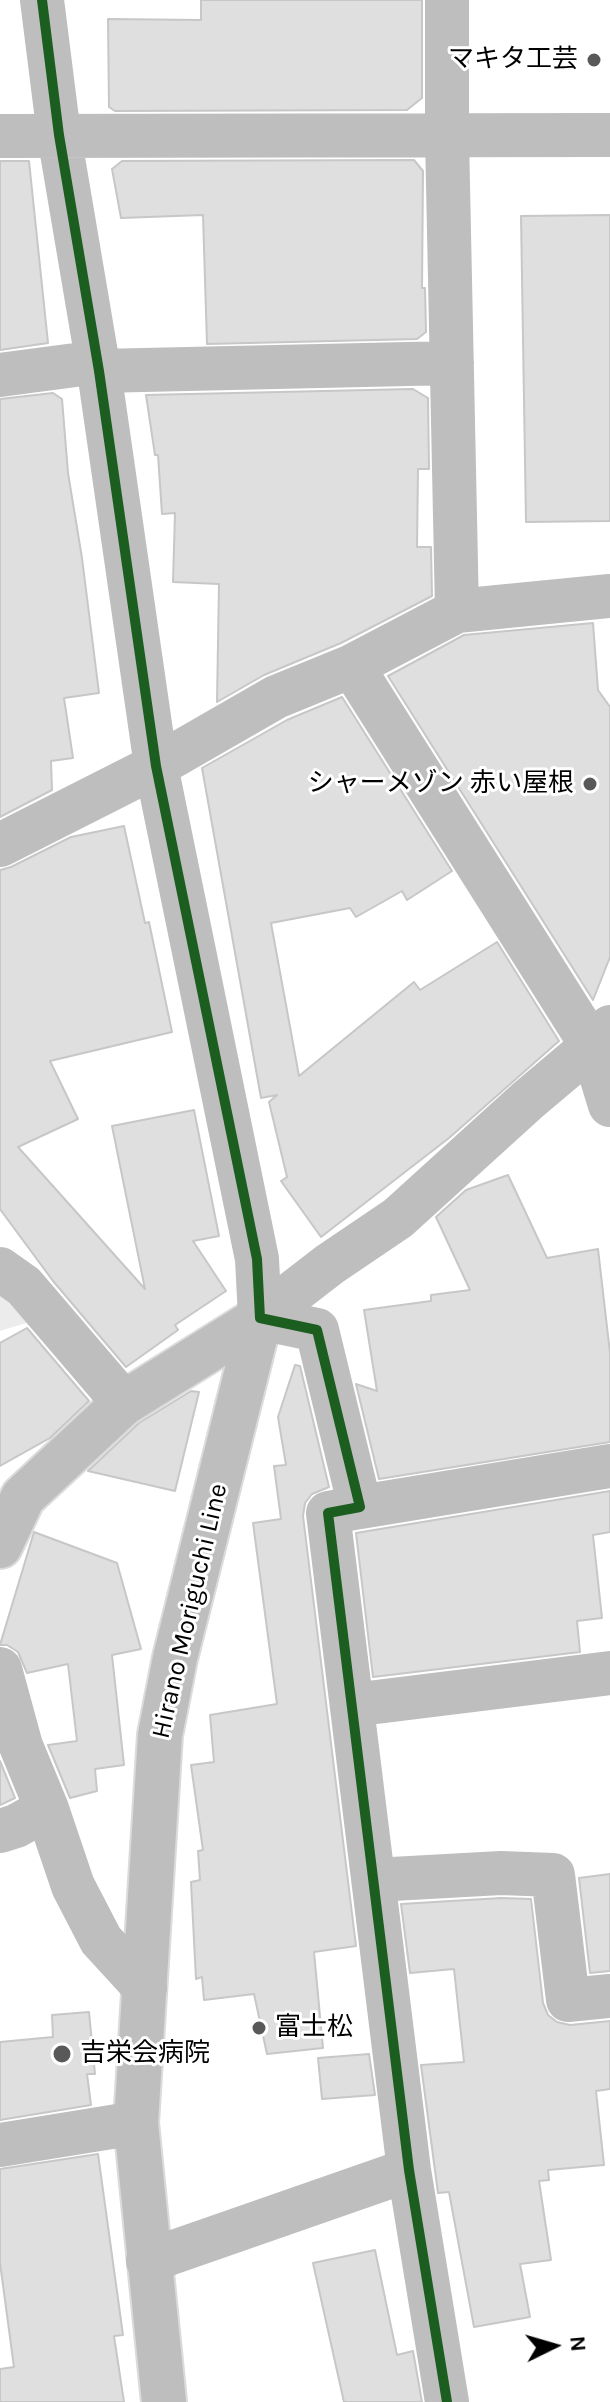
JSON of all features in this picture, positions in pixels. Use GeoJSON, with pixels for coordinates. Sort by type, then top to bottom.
{"type":"FeatureCollection","features":[{"type":"Feature","properties":{"kind":"street","name":"Hirano Moriguchi Line"},"geometry":{"type":"LineString","coordinates":[[42,0],[59,135],[98,366],[156,766],[257,1259],[260,1318],[175,1658],[160,1735],[136,2123],[164,2402]]}},
{"type":"Feature","properties":{"kind":"street"},"geometry":{"type":"LineString","coordinates":[[447,0],[457,611]]}},
{"type":"Feature","properties":{"kind":"street"},"geometry":{"type":"LineString","coordinates":[[0,136],[610,135]]}},
{"type":"Feature","properties":{"kind":"street"},"geometry":{"type":"LineString","coordinates":[[0,375],[98,366],[452,363]]}},
{"type":"Feature","properties":{"kind":"street"},"geometry":{"type":"LineString","coordinates":[[0,845],[156,766],[276,697],[352,666],[457,611],[610,596]]}},
{"type":"Feature","properties":{"kind":"street"},"geometry":{"type":"LineString","coordinates":[[352,666],[601,1036],[610,1105]]}},
{"type":"Feature","properties":{"kind":"street"},"geometry":{"type":"LineString","coordinates":[[0,1546],[23,1497],[124,1403],[260,1318],[330,1264],[398,1218],[601,1036]]}},
{"type":"Feature","properties":{"kind":"street"},"geometry":{"type":"LineString","coordinates":[[0,1269],[24,1286],[124,1403]]}},
{"type":"Feature","properties":{"kind":"street"},"geometry":{"type":"LineString","coordinates":[[260,1318],[317,1330],[360,1507]]}},
{"type":"Feature","properties":{"kind":"street"},"geometry":{"type":"LineString","coordinates":[[447,2402],[409,2170],[328,1513],[610,1466]]}},
{"type":"Feature","properties":{"kind":"street"},"geometry":{"type":"LineString","coordinates":[[0,1669],[21,1746],[47,1809],[73,1886],[101,1940],[145,1988]]}},
{"type":"Feature","properties":{"kind":"street"},"geometry":{"type":"LineString","coordinates":[[352,1705],[610,1673]]}},
{"type":"Feature","properties":{"kind":"street"},"geometry":{"type":"LineString","coordinates":[[0,1831],[47,1809]]}},
{"type":"Feature","properties":{"kind":"street"},"geometry":{"type":"LineString","coordinates":[[374,1880],[501,1873],[553,1875],[568,2000],[610,1996]]}},
{"type":"Feature","properties":{"kind":"street"},"geometry":{"type":"LineString","coordinates":[[0,2145],[136,2123]]}},
{"type":"Feature","properties":{"kind":"street"},"geometry":{"type":"LineString","coordinates":[[148,2261],[409,2170]]}},
{"type":"Feature","properties":{"kind":"shaded area"},"geometry":{"type":"Polygon","coordinates":[[[0,1283],[33,1321],[0,1331],[0,1283]]]}},
{"type":"Feature","properties":{"kind":"building"},"geometry":{"type":"Polygon","coordinates":[[[201,0],[422,0],[422,98],[407,110],[115,111],[109,107],[108,19],[201,20],[201,0]]]}},
{"type":"Feature","properties":{"kind":"building"},"geometry":{"type":"Polygon","coordinates":[[[414,160],[423,171],[422,288],[425,288],[426,332],[417,339],[207,344],[203,215],[121,218],[112,169],[122,161],[414,160]]]}},
{"type":"Feature","properties":{"kind":"building"},"geometry":{"type":"Polygon","coordinates":[[[0,161],[29,161],[48,343],[0,350],[0,161]]]}},
{"type":"Feature","properties":{"kind":"building"},"geometry":{"type":"Polygon","coordinates":[[[610,215],[610,521],[526,522],[521,216],[610,215]]]}},
{"type":"Feature","properties":{"kind":"building"},"geometry":{"type":"Polygon","coordinates":[[[413,389],[428,398],[429,469],[418,469],[417,547],[431,547],[432,596],[341,643],[264,675],[217,702],[219,584],[173,582],[175,513],[162,514],[158,455],[155,455],[146,395],[413,389]]]}},
{"type":"Feature","properties":{"kind":"building"},"geometry":{"type":"Polygon","coordinates":[[[53,393],[62,399],[68,473],[99,693],[64,698],[73,758],[51,761],[52,790],[0,817],[0,399],[53,393]]]}},
{"type":"Feature","properties":{"kind":"building"},"geometry":{"type":"Polygon","coordinates":[[[593,623],[598,690],[610,707],[610,957],[593,1000],[388,676],[464,635],[593,623]]]}},
{"type":"Feature","properties":{"kind":"building"},"geometry":{"type":"Polygon","coordinates":[[[342,697],[452,871],[407,900],[402,891],[356,917],[350,908],[271,923],[299,1076],[414,982],[420,990],[497,942],[559,1041],[449,1138],[321,1237],[281,1181],[287,1177],[269,1102],[277,1095],[261,1098],[202,768],[287,720],[342,697]]]}},
{"type":"Feature","properties":{"kind":"building"},"geometry":{"type":"Polygon","coordinates":[[[124,826],[145,923],[149,922],[172,1032],[50,1061],[78,1119],[18,1147],[145,1289],[112,1126],[194,1110],[219,1236],[193,1241],[226,1291],[175,1325],[178,1330],[126,1367],[53,1281],[0,1209],[0,870],[71,837],[124,826]]]}},
{"type":"Feature","properties":{"kind":"building"},"geometry":{"type":"Polygon","coordinates":[[[508,1175],[547,1258],[598,1249],[610,1353],[610,1442],[379,1479],[356,1384],[377,1391],[364,1310],[431,1301],[431,1295],[470,1290],[436,1217],[466,1190],[508,1175]]]}},
{"type":"Feature","properties":{"kind":"building"},"geometry":{"type":"Polygon","coordinates":[[[27,1328],[89,1401],[50,1438],[0,1466],[0,1343],[27,1328]]]}},
{"type":"Feature","properties":{"kind":"building"},"geometry":{"type":"Polygon","coordinates":[[[295,1365],[300,1366],[329,1487],[312,1494],[305,1503],[303,1516],[356,1946],[314,1952],[323,2048],[267,2054],[254,1994],[204,2000],[202,1977],[196,1979],[191,1882],[200,1880],[198,1851],[203,1850],[191,1765],[214,1762],[210,1715],[277,1704],[253,1523],[281,1519],[274,1466],[286,1465],[278,1417],[295,1365]]]}},
{"type":"Feature","properties":{"kind":"building"},"geometry":{"type":"Polygon","coordinates":[[[191,1391],[199,1392],[175,1491],[88,1471],[139,1423],[191,1391]]]}},
{"type":"Feature","properties":{"kind":"building"},"geometry":{"type":"Polygon","coordinates":[[[610,1491],[610,1532],[593,1535],[602,1618],[577,1621],[580,1652],[373,1677],[356,1533],[610,1491]]]}},
{"type":"Feature","properties":{"kind":"building"},"geometry":{"type":"Polygon","coordinates":[[[34,1532],[117,1563],[141,1649],[112,1655],[124,1765],[95,1769],[97,1791],[70,1798],[48,1745],[77,1741],[68,1664],[27,1673],[18,1652],[7,1645],[0,1645],[34,1532]]]}},
{"type":"Feature","properties":{"kind":"building"},"geometry":{"type":"Polygon","coordinates":[[[0,1761],[15,1798],[0,1805],[0,1761]]]}},
{"type":"Feature","properties":{"kind":"building"},"geometry":{"type":"Polygon","coordinates":[[[610,1874],[610,1971],[590,1973],[579,1878],[610,1874]]]}},
{"type":"Feature","properties":{"kind":"building"},"geometry":{"type":"Polygon","coordinates":[[[531,1899],[543,2003],[548,2015],[557,2022],[570,2025],[610,2021],[610,2089],[596,2091],[604,2165],[548,2170],[549,2180],[539,2181],[551,2260],[520,2264],[530,2317],[474,2327],[449,2192],[438,2193],[421,2065],[464,2062],[454,1969],[410,1973],[401,1904],[531,1899]]]}},
{"type":"Feature","properties":{"kind":"building","name":"吉栄会病院"},"geometry":{"type":"Polygon","coordinates":[[[89,2012],[95,2074],[87,2074],[91,2105],[0,2120],[0,2042],[53,2037],[52,2015],[89,2012]]]}},
{"type":"Feature","properties":{"kind":"building"},"geometry":{"type":"Polygon","coordinates":[[[369,2054],[375,2095],[322,2099],[318,2058],[369,2054]]]}},
{"type":"Feature","properties":{"kind":"building"},"geometry":{"type":"Polygon","coordinates":[[[98,2154],[123,2335],[114,2336],[124,2402],[0,2402],[0,2369],[14,2367],[0,2263],[0,2169],[98,2154]]]}},
{"type":"Feature","properties":{"kind":"building"},"geometry":{"type":"Polygon","coordinates":[[[375,2250],[397,2355],[413,2351],[422,2402],[344,2402],[313,2263],[375,2250]]]}},
{"type":"Feature","properties":{"kind":"cycle path"},"geometry":{"type":"LineString","coordinates":[[42,0],[59,135],[99,371],[156,766],[257,1259],[260,1318],[317,1330],[360,1507],[328,1513],[409,2170],[447,2402]]}},
{"type":"Feature","properties":{"kind":"place","name":"マキタ工芸"},"geometry":{"type":"Point","coordinates":[594,60]}},
{"type":"Feature","properties":{"kind":"place","name":"シャーメゾン 赤い屋根"},"geometry":{"type":"Point","coordinates":[590,784]}},
{"type":"Feature","properties":{"kind":"place","name":"富士松"},"geometry":{"type":"Point","coordinates":[259,2028]}},
{"type":"Feature","properties":{"kind":"place","name":"吉栄会病院"},"geometry":{"type":"Point","coordinates":[62,2054]}}]}
